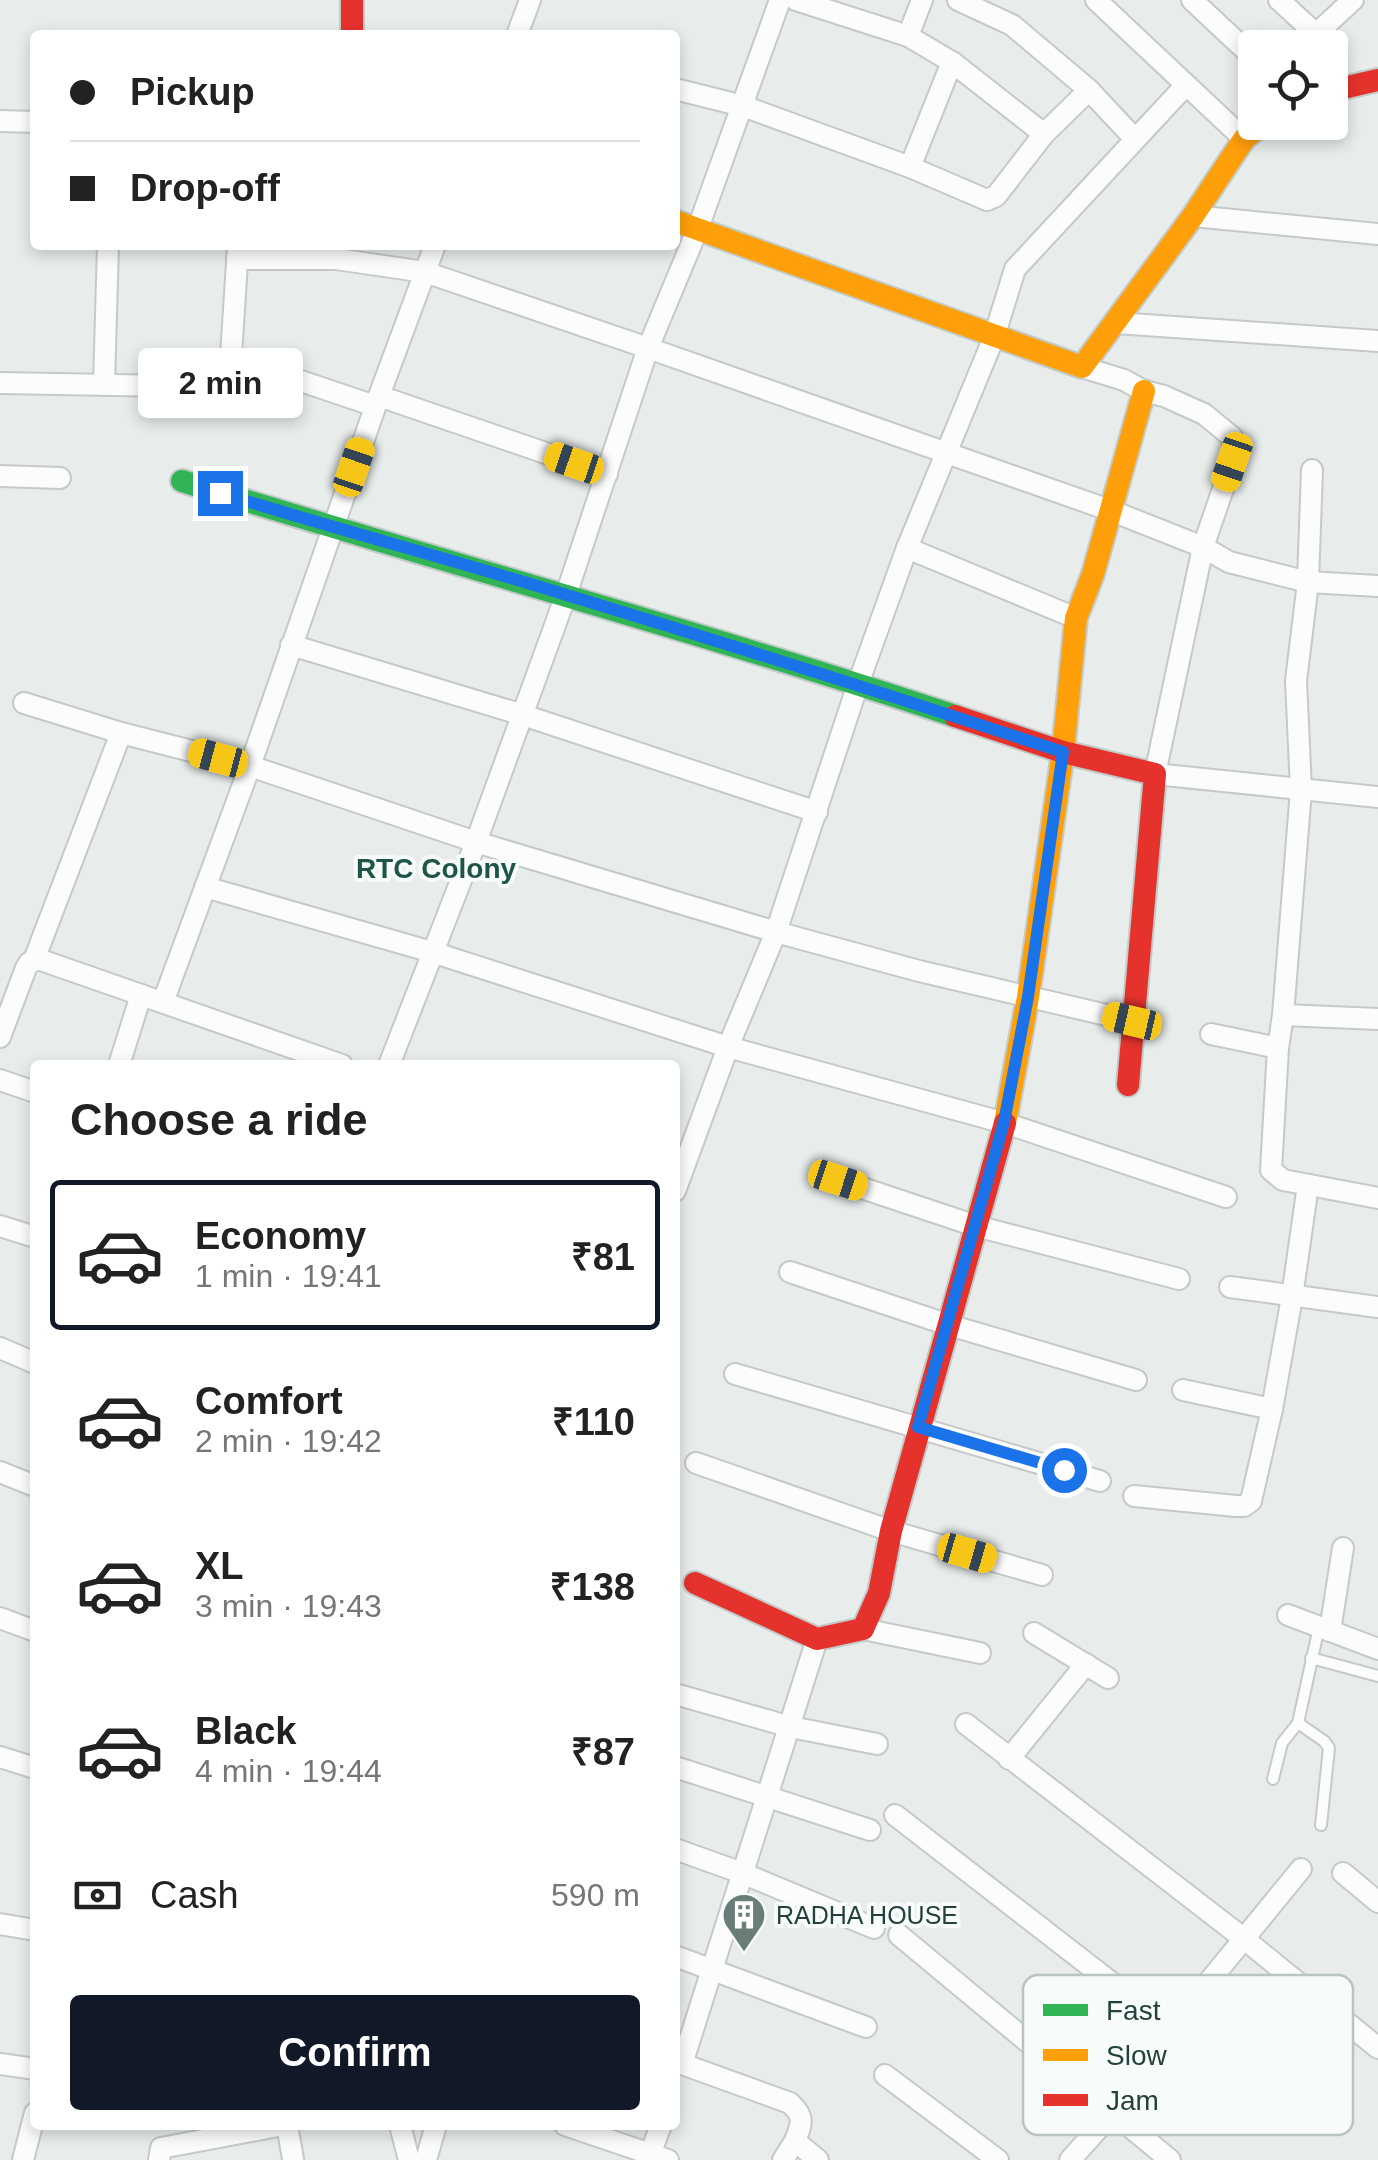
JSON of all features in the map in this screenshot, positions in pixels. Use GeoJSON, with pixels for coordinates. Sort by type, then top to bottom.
{"type":"FeatureCollection","features":[{"type":"Feature","properties":{"kind":"street"},"geometry":{"type":"LineString","coordinates":[[352,0],[352,30]]}},
{"type":"Feature","properties":{"kind":"street"},"geometry":{"type":"LineString","coordinates":[[520,30],[530,0]]}},
{"type":"Feature","properties":{"kind":"street"},"geometry":{"type":"LineString","coordinates":[[391,1060],[523,714],[648,348],[698,228],[780,0]]}},
{"type":"Feature","properties":{"kind":"street"},"geometry":{"type":"LineString","coordinates":[[796,0],[908,36],[952,62],[1044,134]]}},
{"type":"Feature","properties":{"kind":"street"},"geometry":{"type":"LineString","coordinates":[[908,36],[922,0]]}},
{"type":"Feature","properties":{"kind":"street"},"geometry":{"type":"LineString","coordinates":[[958,0],[1012,25],[1089,90],[1134,138]]}},
{"type":"Feature","properties":{"kind":"street"},"geometry":{"type":"LineString","coordinates":[[1098,0],[1238,133]]}},
{"type":"Feature","properties":{"kind":"street"},"geometry":{"type":"LineString","coordinates":[[1192,0],[1238,44]]}},
{"type":"Feature","properties":{"kind":"street"},"geometry":{"type":"LineString","coordinates":[[1278,0],[1302,30]]}},
{"type":"Feature","properties":{"kind":"street"},"geometry":{"type":"LineString","coordinates":[[1322,30],[1353,0]]}},
{"type":"Feature","properties":{"kind":"street"},"geometry":{"type":"LineString","coordinates":[[910,167],[952,62]]}},
{"type":"Feature","properties":{"kind":"street"},"geometry":{"type":"LineString","coordinates":[[1348,87],[1378,80]]}},
{"type":"Feature","properties":{"kind":"street"},"geometry":{"type":"LineString","coordinates":[[680,1170],[776,932],[907,548],[994,337],[1016,269],[1186,85]]}},
{"type":"Feature","properties":{"kind":"street"},"geometry":{"type":"LineString","coordinates":[[680,89],[744,106],[987,200],[996,196],[1044,134],[1089,90]]}},
{"type":"Feature","properties":{"kind":"street"},"geometry":{"type":"LineString","coordinates":[[0,121],[30,122]]}},
{"type":"Feature","properties":{"kind":"street"},"geometry":{"type":"LineString","coordinates":[[1082,367],[1193,216],[1243,140]]}},
{"type":"Feature","properties":{"kind":"street"},"geometry":{"type":"LineString","coordinates":[[1193,216],[1378,234]]}},
{"type":"Feature","properties":{"kind":"street"},"geometry":{"type":"LineString","coordinates":[[680,222],[994,337],[1124,380],[1204,414],[1232,437],[1232,462],[1203,547],[1156,774],[1128,1084]]}},
{"type":"Feature","properties":{"kind":"street"},"geometry":{"type":"LineString","coordinates":[[104,384],[108,250]]}},
{"type":"Feature","properties":{"kind":"street"},"geometry":{"type":"LineString","coordinates":[[163,1002],[433,250]]}},
{"type":"Feature","properties":{"kind":"street"},"geometry":{"type":"LineString","coordinates":[[0,382],[229,387],[238,252],[336,258],[425,272],[1112,511],[1203,547],[1229,562],[1308,582],[1378,586]]}},
{"type":"Feature","properties":{"kind":"street"},"geometry":{"type":"LineString","coordinates":[[1116,323],[1378,342]]}},
{"type":"Feature","properties":{"kind":"street"},"geometry":{"type":"LineString","coordinates":[[296,379],[606,474]]}},
{"type":"Feature","properties":{"kind":"street"},"geometry":{"type":"LineString","coordinates":[[863,1629],[879,1593],[918,1427],[1004,1122],[1028,997],[1063,752],[1076,618],[1112,511],[1144,391]]}},
{"type":"Feature","properties":{"kind":"street"},"geometry":{"type":"LineString","coordinates":[[1312,470],[1308,582],[1296,682],[1300,790],[1271,1170],[1283,1180],[1378,1198]]}},
{"type":"Feature","properties":{"kind":"street"},"geometry":{"type":"LineString","coordinates":[[0,476],[60,478]]}},
{"type":"Feature","properties":{"kind":"street"},"geometry":{"type":"LineString","coordinates":[[182,482],[566,594],[1063,752],[1156,774],[1378,796]]}},
{"type":"Feature","properties":{"kind":"street"},"geometry":{"type":"LineString","coordinates":[[907,548],[1076,618]]}},
{"type":"Feature","properties":{"kind":"street"},"geometry":{"type":"LineString","coordinates":[[290,644],[523,714],[818,812]]}},
{"type":"Feature","properties":{"kind":"street"},"geometry":{"type":"LineString","coordinates":[[24,703],[250,766],[476,842],[776,932],[904,968],[1132,1021]]}},
{"type":"Feature","properties":{"kind":"street"},"geometry":{"type":"LineString","coordinates":[[0,1036],[26,968],[34,960],[122,733]]}},
{"type":"Feature","properties":{"kind":"street"},"geometry":{"type":"LineString","coordinates":[[205,887],[432,952],[728,1047],[1004,1122],[1226,1198]]}},
{"type":"Feature","properties":{"kind":"street"},"geometry":{"type":"LineString","coordinates":[[34,960],[328,1060]]}},
{"type":"Feature","properties":{"kind":"street"},"geometry":{"type":"LineString","coordinates":[[121,1060],[141,995]]}},
{"type":"Feature","properties":{"kind":"street"},"geometry":{"type":"LineString","coordinates":[[1283,1015],[1378,1019]]}},
{"type":"Feature","properties":{"kind":"street"},"geometry":{"type":"LineString","coordinates":[[1210,1034],[1278,1048]]}},
{"type":"Feature","properties":{"kind":"street"},"geometry":{"type":"LineString","coordinates":[[0,1080],[30,1090]]}},
{"type":"Feature","properties":{"kind":"street"},"geometry":{"type":"LineString","coordinates":[[838,1180],[976,1226],[1179,1279]]}},
{"type":"Feature","properties":{"kind":"street"},"geometry":{"type":"LineString","coordinates":[[1134,1496],[1236,1506],[1251,1501],[1272,1409],[1308,1185]]}},
{"type":"Feature","properties":{"kind":"street"},"geometry":{"type":"LineString","coordinates":[[0,1226],[30,1236]]}},
{"type":"Feature","properties":{"kind":"street"},"geometry":{"type":"LineString","coordinates":[[790,1272],[1136,1380]]}},
{"type":"Feature","properties":{"kind":"street"},"geometry":{"type":"LineString","coordinates":[[1230,1287],[1378,1307]]}},
{"type":"Feature","properties":{"kind":"street"},"geometry":{"type":"LineString","coordinates":[[0,1348],[30,1361]]}},
{"type":"Feature","properties":{"kind":"street"},"geometry":{"type":"LineString","coordinates":[[735,1374],[1100,1481]]}},
{"type":"Feature","properties":{"kind":"street"},"geometry":{"type":"LineString","coordinates":[[1182,1390],[1272,1409]]}},
{"type":"Feature","properties":{"kind":"street"},"geometry":{"type":"LineString","coordinates":[[696,1463],[891,1531],[1042,1575]]}},
{"type":"Feature","properties":{"kind":"street"},"geometry":{"type":"LineString","coordinates":[[0,1472],[30,1484]]}},
{"type":"Feature","properties":{"kind":"street"},"geometry":{"type":"LineString","coordinates":[[1325,1629],[1343,1548]]}},
{"type":"Feature","properties":{"kind":"street"},"geometry":{"type":"LineString","coordinates":[[695,1583],[817,1638],[863,1629],[980,1653]]}},
{"type":"Feature","properties":{"kind":"street"},"geometry":{"type":"LineString","coordinates":[[1288,1616],[1378,1649]]}},
{"type":"Feature","properties":{"kind":"street"},"geometry":{"type":"LineString","coordinates":[[0,1618],[30,1629]]}},
{"type":"Feature","properties":{"kind":"street"},"geometry":{"type":"LineString","coordinates":[[1034,1633],[1108,1678]]}},
{"type":"Feature","properties":{"kind":"street"},"geometry":{"type":"LineString","coordinates":[[680,2062],[714,1970],[817,1638]]}},
{"type":"Feature","properties":{"kind":"street"},"geometry":{"type":"LineString","coordinates":[[1009,1759],[1086,1664]]}},
{"type":"Feature","properties":{"kind":"street"},"geometry":{"type":"LineString","coordinates":[[680,1695],[791,1727],[876,1744]]}},
{"type":"Feature","properties":{"kind":"street"},"geometry":{"type":"LineString","coordinates":[[966,1724],[1288,1975]]}},
{"type":"Feature","properties":{"kind":"street"},"geometry":{"type":"LineString","coordinates":[[0,1757],[30,1766]]}},
{"type":"Feature","properties":{"kind":"street"},"geometry":{"type":"LineString","coordinates":[[680,1769],[870,1830]]}},
{"type":"Feature","properties":{"kind":"street"},"geometry":{"type":"LineString","coordinates":[[895,1815],[1101,1975]]}},
{"type":"Feature","properties":{"kind":"street"},"geometry":{"type":"LineString","coordinates":[[680,1851],[874,1928]]}},
{"type":"Feature","properties":{"kind":"street"},"geometry":{"type":"LineString","coordinates":[[1213,1975],[1301,1869]]}},
{"type":"Feature","properties":{"kind":"street"},"geometry":{"type":"LineString","coordinates":[[1343,1873],[1378,1902]]}},
{"type":"Feature","properties":{"kind":"street"},"geometry":{"type":"LineString","coordinates":[[0,1924],[30,1929]]}},
{"type":"Feature","properties":{"kind":"street"},"geometry":{"type":"LineString","coordinates":[[899,1935],[1023,2037]]}},
{"type":"Feature","properties":{"kind":"street"},"geometry":{"type":"LineString","coordinates":[[680,1958],[866,2026]]}},
{"type":"Feature","properties":{"kind":"street"},"geometry":{"type":"LineString","coordinates":[[1353,2028],[1378,2048]]}},
{"type":"Feature","properties":{"kind":"street"},"geometry":{"type":"LineString","coordinates":[[0,2064],[30,2068]]}},
{"type":"Feature","properties":{"kind":"street"},"geometry":{"type":"LineString","coordinates":[[680,2071],[790,2103],[799,2111],[802,2121],[783,2160]]}},
{"type":"Feature","properties":{"kind":"street"},"geometry":{"type":"LineString","coordinates":[[886,2075],[998,2160]]}},
{"type":"Feature","properties":{"kind":"street"},"geometry":{"type":"LineString","coordinates":[[24,2160],[31,2130]]}},
{"type":"Feature","properties":{"kind":"street"},"geometry":{"type":"LineString","coordinates":[[159,2160],[161,2148],[258,2130]]}},
{"type":"Feature","properties":{"kind":"street"},"geometry":{"type":"LineString","coordinates":[[286,2130],[293,2159]]}},
{"type":"Feature","properties":{"kind":"street"},"geometry":{"type":"LineString","coordinates":[[401,2130],[409,2160]]}},
{"type":"Feature","properties":{"kind":"street"},"geometry":{"type":"LineString","coordinates":[[426,2160],[435,2130]]}},
{"type":"Feature","properties":{"kind":"street"},"geometry":{"type":"LineString","coordinates":[[579,2130],[656,2158],[660,2130]]}},
{"type":"Feature","properties":{"kind":"street"},"geometry":{"type":"LineString","coordinates":[[1070,2160],[1092,2135]]}},
{"type":"Feature","properties":{"kind":"street"},"geometry":{"type":"LineString","coordinates":[[1141,2135],[1170,2160]]}},
{"type":"Feature","properties":{"kind":"street"},"geometry":{"type":"LineString","coordinates":[[795,2142],[818,2160]]}},
{"type":"Feature","properties":{"kind":"lane"},"geometry":{"type":"LineString","coordinates":[[1274,1779],[1282,1742],[1298,1723],[1311,1658],[1325,1629]]}},
{"type":"Feature","properties":{"kind":"lane"},"geometry":{"type":"LineString","coordinates":[[1311,1658],[1378,1676]]}},
{"type":"Feature","properties":{"kind":"lane"},"geometry":{"type":"LineString","coordinates":[[1298,1723],[1329,1748],[1321,1825]]}},
{"type":"Feature","properties":{"kind":"traffic: fast"},"geometry":{"type":"LineString","coordinates":[[182,481],[955,716]]}},
{"type":"Feature","properties":{"kind":"traffic: slow"},"geometry":{"type":"LineString","coordinates":[[680,223],[1082,367],[1243,140]]}},
{"type":"Feature","properties":{"kind":"traffic: slow"},"geometry":{"type":"LineString","coordinates":[[1005,1123],[1028,997],[1063,752],[1076,618],[1093,574],[1144,391]]}},
{"type":"Feature","properties":{"kind":"traffic: jam"},"geometry":{"type":"LineString","coordinates":[[352,0],[352,30]]}},
{"type":"Feature","properties":{"kind":"traffic: jam"},"geometry":{"type":"LineString","coordinates":[[1348,87],[1378,80]]}},
{"type":"Feature","properties":{"kind":"traffic: jam"},"geometry":{"type":"LineString","coordinates":[[955,716],[1063,752],[1155,774],[1128,1085]]}},
{"type":"Feature","properties":{"kind":"traffic: jam"},"geometry":{"type":"LineString","coordinates":[[695,1583],[817,1639],[863,1629],[879,1593],[891,1531],[1005,1123]]}},
{"type":"Feature","properties":{"kind":"place","name":"RADHA HOUSE"},"geometry":{"type":"Point","coordinates":[744,1953]}},
{"type":"Feature","properties":{"kind":"district","name":"RTC Colony"},"geometry":{"type":"Point","coordinates":[436,868]}},
{"type":"Feature","properties":{"kind":"route"},"geometry":{"type":"LineString","coordinates":[[220,493],[566,594],[1063,752],[1028,997],[1004,1122],[918,1427],[1064,1470]]}}]}
